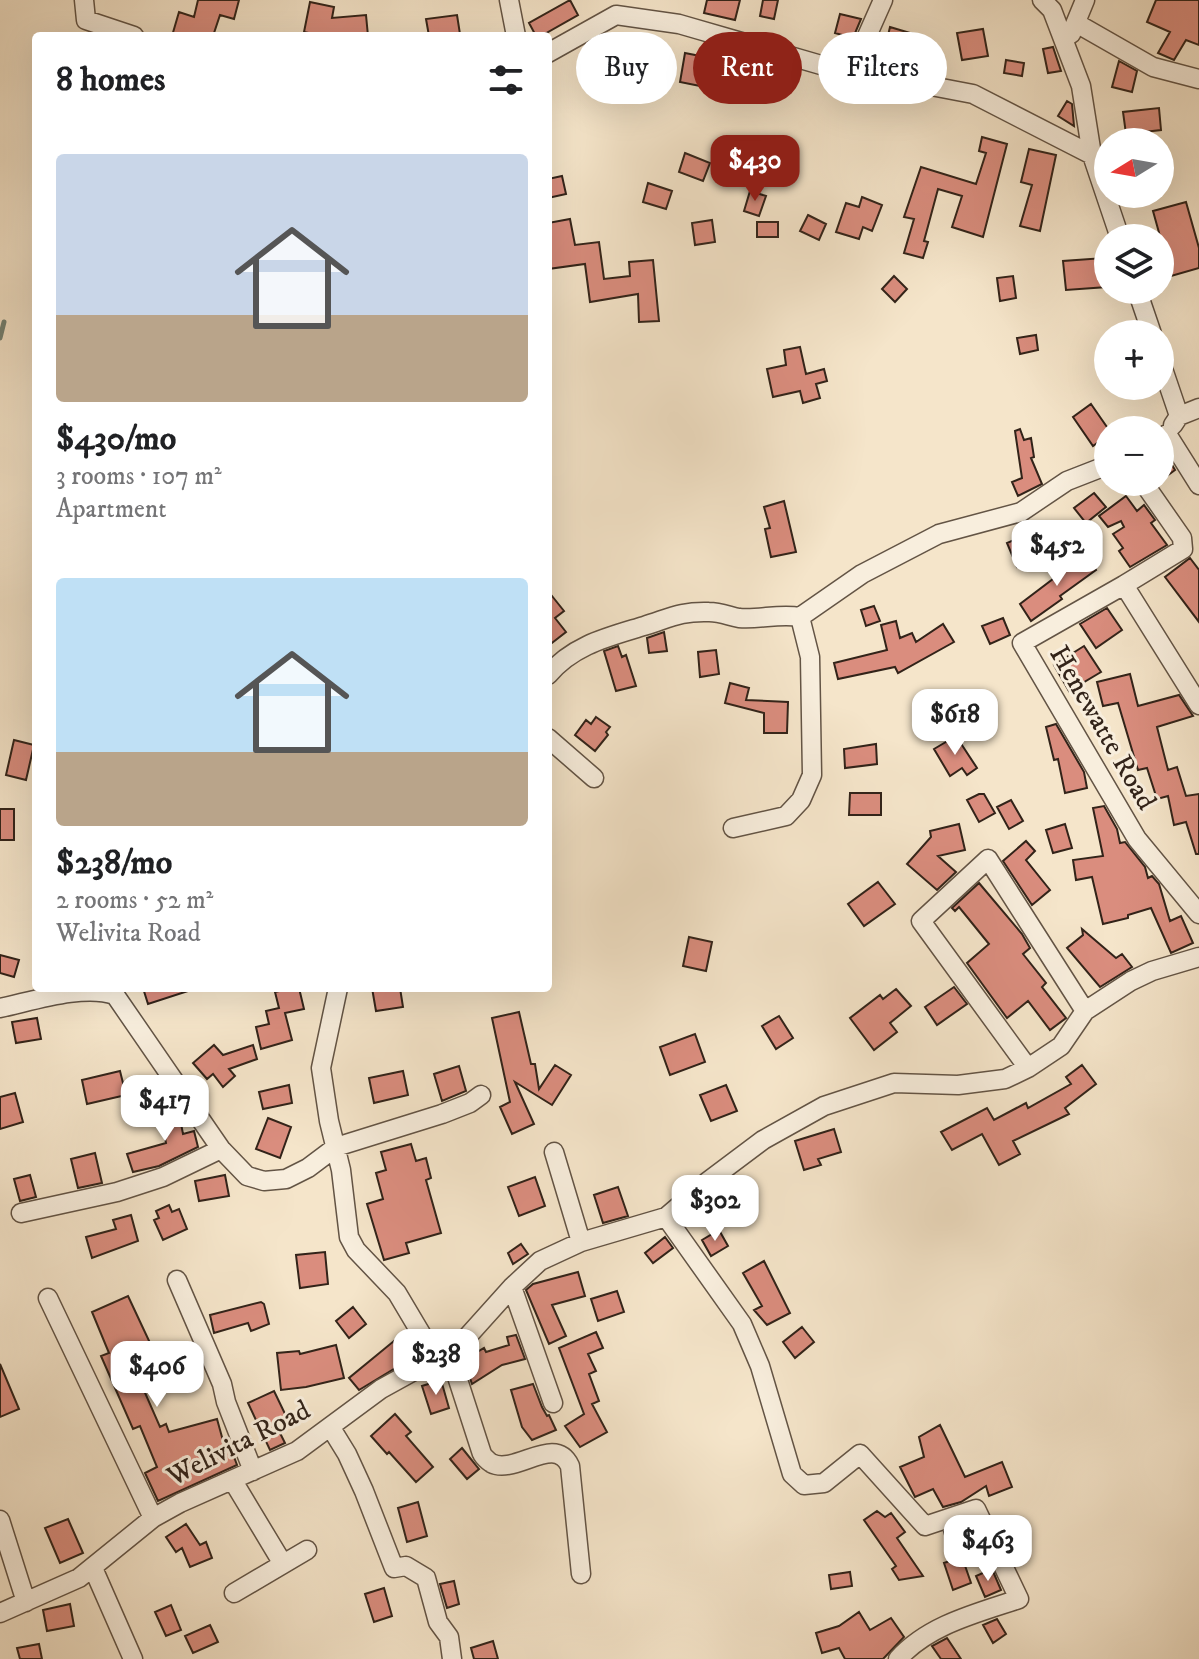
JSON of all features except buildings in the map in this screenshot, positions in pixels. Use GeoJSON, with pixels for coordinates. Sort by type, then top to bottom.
{"type":"FeatureCollection","features":[{"type":"Feature","properties":{"kind":"street"},"geometry":{"type":"LineString","coordinates":[[84,0],[86,20],[122,32]]}},
{"type":"Feature","properties":{"kind":"street"},"geometry":{"type":"LineString","coordinates":[[509,0],[515,32]]}},
{"type":"Feature","properties":{"kind":"street"},"geometry":{"type":"LineString","coordinates":[[869,32],[883,0]]}},
{"type":"Feature","properties":{"kind":"street"},"geometry":{"type":"LineString","coordinates":[[1042,0],[1052,10],[1081,86],[1092,155],[1115,224]]}},
{"type":"Feature","properties":{"kind":"street"},"geometry":{"type":"LineString","coordinates":[[1065,47],[1085,0]]}},
{"type":"Feature","properties":{"kind":"street"},"geometry":{"type":"LineString","coordinates":[[552,51],[616,15],[679,24],[818,64]]}},
{"type":"Feature","properties":{"kind":"street"},"geometry":{"type":"LineString","coordinates":[[1076,23],[1153,67],[1199,79]]}},
{"type":"Feature","properties":{"kind":"street"},"geometry":{"type":"LineString","coordinates":[[947,89],[973,94],[1092,155]]}},
{"type":"Feature","properties":{"kind":"street"},"geometry":{"type":"LineString","coordinates":[[1174,400],[1179,416]]}},
{"type":"Feature","properties":{"kind":"street"},"geometry":{"type":"LineString","coordinates":[[1174,422],[1179,416],[1199,408]]}},
{"type":"Feature","properties":{"kind":"street"},"geometry":{"type":"LineString","coordinates":[[1174,451],[1199,485]]}},
{"type":"Feature","properties":{"kind":"street"},"geometry":{"type":"LineString","coordinates":[[552,670],[591,642],[670,615],[713,612],[739,618],[786,614],[800,617],[862,574],[939,534],[1021,512],[1067,481],[1094,470]]}},
{"type":"Feature","properties":{"kind":"street"},"geometry":{"type":"LineString","coordinates":[[1153,496],[1182,538],[1183,549],[1124,585],[1199,705]]}},
{"type":"Feature","properties":{"kind":"street","name":"Henewatte Road"},"geometry":{"type":"LineString","coordinates":[[1124,585],[1022,643],[1137,839],[1199,914]]}},
{"type":"Feature","properties":{"kind":"street"},"geometry":{"type":"LineString","coordinates":[[733,828],[786,816],[801,800],[812,775],[810,657],[800,617]]}},
{"type":"Feature","properties":{"kind":"street"},"geometry":{"type":"LineString","coordinates":[[552,741],[594,778]]}},
{"type":"Feature","properties":{"kind":"street"},"geometry":{"type":"LineString","coordinates":[[1028,1068],[921,921],[988,859],[1085,1011]]}},
{"type":"Feature","properties":{"kind":"street","name":"Welivita Road"},"geometry":{"type":"LineString","coordinates":[[0,1613],[79,1578],[153,1518],[180,1503],[297,1451],[381,1389],[407,1377],[466,1340],[512,1287],[540,1261],[581,1242],[666,1217],[763,1140],[824,1106],[894,1083],[982,1083],[1005,1079],[1061,1046],[1085,1011],[1131,981],[1152,971],[1199,957]]}},
{"type":"Feature","properties":{"kind":"street"},"geometry":{"type":"LineString","coordinates":[[0,1008],[82,992]]}},
{"type":"Feature","properties":{"kind":"street"},"geometry":{"type":"LineString","coordinates":[[108,992],[115,995],[221,1149],[247,1176],[264,1181],[286,1179],[308,1168],[336,1147],[442,1114],[481,1095]]}},
{"type":"Feature","properties":{"kind":"street"},"geometry":{"type":"LineString","coordinates":[[337,992],[321,1068],[349,1237],[356,1250],[397,1293],[442,1355],[482,1454],[491,1463],[503,1466],[544,1454],[559,1453],[567,1458],[581,1574]]}},
{"type":"Feature","properties":{"kind":"street"},"geometry":{"type":"LineString","coordinates":[[21,1213],[65,1205],[163,1177],[221,1149]]}},
{"type":"Feature","properties":{"kind":"street"},"geometry":{"type":"LineString","coordinates":[[554,1152],[581,1242]]}},
{"type":"Feature","properties":{"kind":"street"},"geometry":{"type":"LineString","coordinates":[[666,1217],[742,1324],[760,1366],[792,1474],[804,1485],[824,1483],[860,1454],[925,1526],[976,1509],[1019,1599],[947,1624],[907,1649],[898,1659]]}},
{"type":"Feature","properties":{"kind":"street"},"geometry":{"type":"LineString","coordinates":[[177,1280],[222,1384],[253,1471]]}},
{"type":"Feature","properties":{"kind":"street"},"geometry":{"type":"LineString","coordinates":[[512,1287],[553,1403]]}},
{"type":"Feature","properties":{"kind":"street"},"geometry":{"type":"LineString","coordinates":[[48,1298],[153,1518]]}},
{"type":"Feature","properties":{"kind":"street"},"geometry":{"type":"LineString","coordinates":[[331,1428],[364,1491],[394,1568],[406,1566],[426,1578],[438,1622],[449,1637],[452,1659]]}},
{"type":"Feature","properties":{"kind":"street"},"geometry":{"type":"LineString","coordinates":[[233,1481],[283,1564]]}},
{"type":"Feature","properties":{"kind":"street"},"geometry":{"type":"LineString","coordinates":[[0,1520],[26,1602]]}},
{"type":"Feature","properties":{"kind":"street"},"geometry":{"type":"LineString","coordinates":[[234,1593],[307,1550]]}},
{"type":"Feature","properties":{"kind":"street"},"geometry":{"type":"LineString","coordinates":[[93,1568],[133,1659]]}},
{"type":"Feature","properties":{"kind":"waterway"},"geometry":{"type":"LineString","coordinates":[[0,338],[4,322]]}}]}
